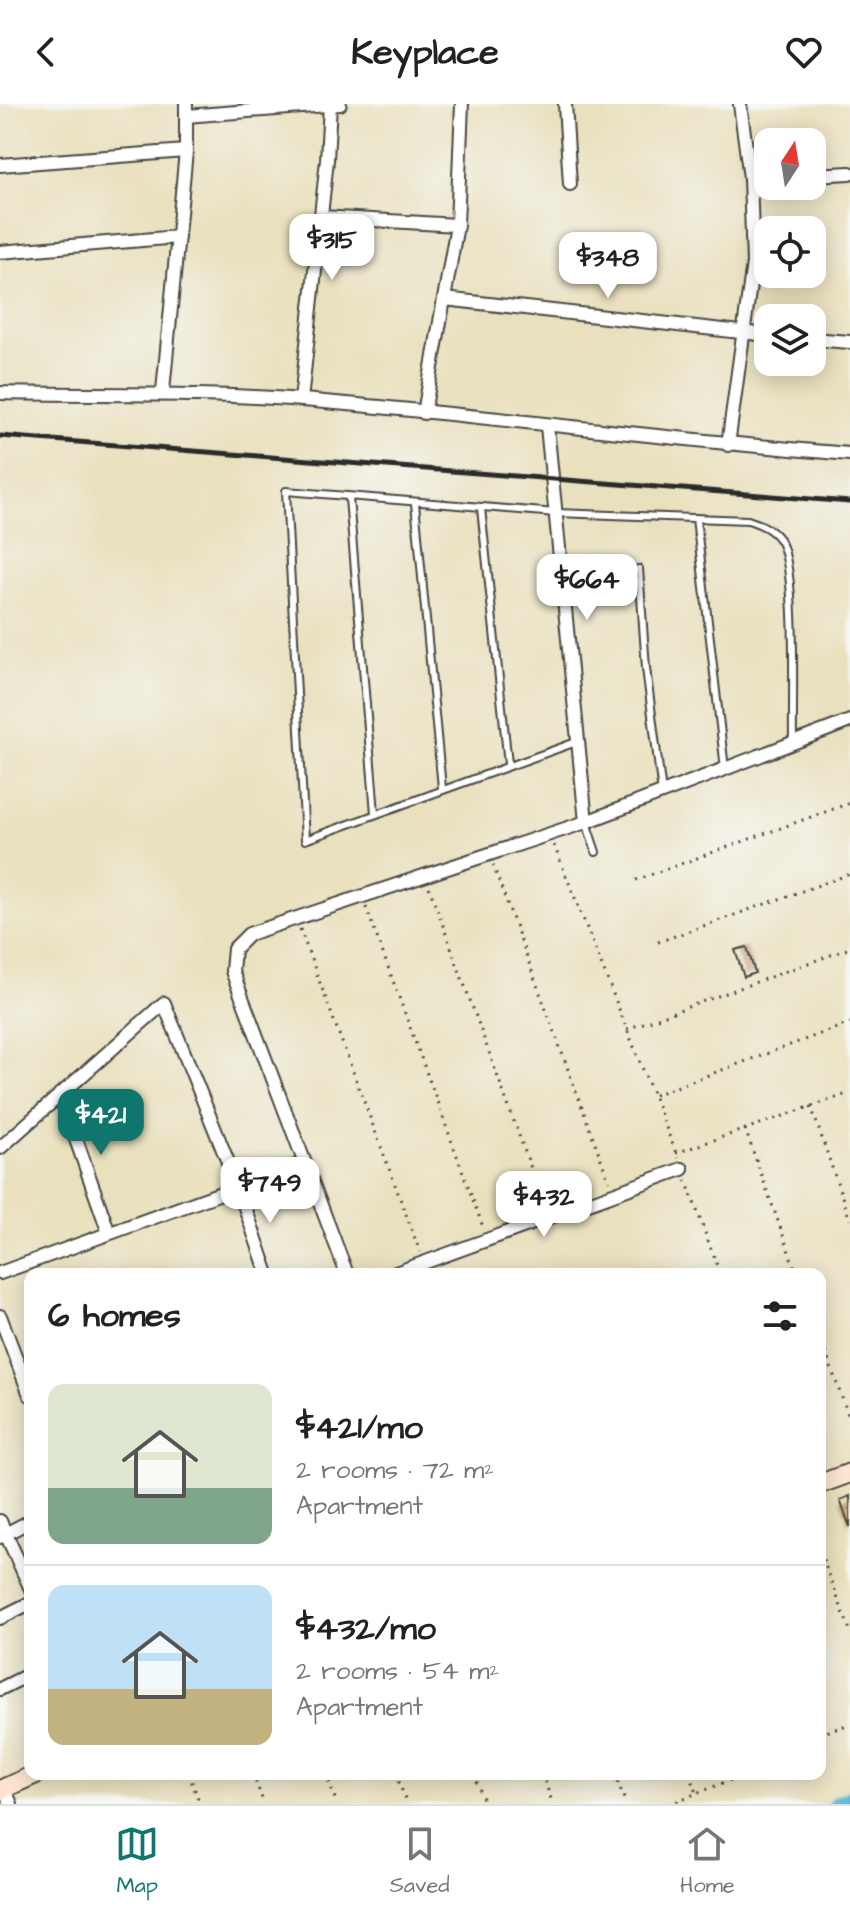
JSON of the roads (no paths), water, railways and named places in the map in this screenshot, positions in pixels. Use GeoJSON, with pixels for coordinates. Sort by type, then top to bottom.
{"type":"FeatureCollection","features":[{"type":"Feature","properties":{"kind":"street"},"geometry":{"type":"LineString","coordinates":[[424,413],[457,225],[462,104]]}},
{"type":"Feature","properties":{"kind":"street"},"geometry":{"type":"LineString","coordinates":[[565,104],[570,184]]}},
{"type":"Feature","properties":{"kind":"street"},"geometry":{"type":"LineString","coordinates":[[728,445],[753,263],[750,178],[740,104]]}},
{"type":"Feature","properties":{"kind":"street"},"geometry":{"type":"LineString","coordinates":[[163,391],[186,151],[186,110],[333,105],[301,400]]}},
{"type":"Feature","properties":{"kind":"street"},"geometry":{"type":"LineString","coordinates":[[0,165],[186,151]]}},
{"type":"Feature","properties":{"kind":"street"},"geometry":{"type":"LineString","coordinates":[[826,174],[850,173]]}},
{"type":"Feature","properties":{"kind":"street"},"geometry":{"type":"LineString","coordinates":[[750,178],[754,178]]}},
{"type":"Feature","properties":{"kind":"street"},"geometry":{"type":"LineString","coordinates":[[321,217],[457,225]]}},
{"type":"Feature","properties":{"kind":"street"},"geometry":{"type":"LineString","coordinates":[[0,252],[178,237]]}},
{"type":"Feature","properties":{"kind":"street"},"geometry":{"type":"LineString","coordinates":[[444,299],[754,334]]}},
{"type":"Feature","properties":{"kind":"street"},"geometry":{"type":"LineString","coordinates":[[826,340],[850,342]]}},
{"type":"Feature","properties":{"kind":"street"},"geometry":{"type":"LineString","coordinates":[[0,393],[163,391],[301,400],[728,445],[850,454]]}},
{"type":"Feature","properties":{"kind":"street"},"geometry":{"type":"LineString","coordinates":[[547,426],[586,822]]}},
{"type":"Feature","properties":{"kind":"street"},"geometry":{"type":"LineString","coordinates":[[345,1268],[232,971],[234,949],[249,934],[586,822],[850,721]]}},
{"type":"Feature","properties":{"kind":"street"},"geometry":{"type":"LineString","coordinates":[[0,1148],[164,1003],[238,1187],[266,1268]]}},
{"type":"Feature","properties":{"kind":"street"},"geometry":{"type":"LineString","coordinates":[[60,1094],[109,1233]]}},
{"type":"Feature","properties":{"kind":"street"},"geometry":{"type":"LineString","coordinates":[[0,1273],[304,1163]]}},
{"type":"Feature","properties":{"kind":"street"},"geometry":{"type":"LineString","coordinates":[[412,1268],[682,1169]]}},
{"type":"Feature","properties":{"kind":"street"},"geometry":{"type":"LineString","coordinates":[[0,1316],[24,1379]]}},
{"type":"Feature","properties":{"kind":"street"},"geometry":{"type":"LineString","coordinates":[[826,1482],[850,1473]]}},
{"type":"Feature","properties":{"kind":"street"},"geometry":{"type":"LineString","coordinates":[[0,1521],[3,1535],[24,1575]]}},
{"type":"Feature","properties":{"kind":"street"},"geometry":{"type":"LineString","coordinates":[[3,1535],[24,1524]]}},
{"type":"Feature","properties":{"kind":"street"},"geometry":{"type":"LineString","coordinates":[[0,1618],[24,1606]]}},
{"type":"Feature","properties":{"kind":"street"},"geometry":{"type":"LineString","coordinates":[[0,1689],[24,1677]]}},
{"type":"Feature","properties":{"kind":"street"},"geometry":{"type":"LineString","coordinates":[[5,1794],[27,1780]]}},
{"type":"Feature","properties":{"kind":"lane"},"geometry":{"type":"LineString","coordinates":[[579,741],[508,764],[305,840],[286,491],[556,513],[748,520],[766,526],[780,540],[789,574],[793,742]]}},
{"type":"Feature","properties":{"kind":"lane"},"geometry":{"type":"LineString","coordinates":[[349,498],[375,813]]}},
{"type":"Feature","properties":{"kind":"lane"},"geometry":{"type":"LineString","coordinates":[[415,503],[442,788]]}},
{"type":"Feature","properties":{"kind":"lane"},"geometry":{"type":"LineString","coordinates":[[481,508],[508,764]]}},
{"type":"Feature","properties":{"kind":"lane"},"geometry":{"type":"LineString","coordinates":[[696,518],[725,769]]}},
{"type":"Feature","properties":{"kind":"lane"},"geometry":{"type":"LineString","coordinates":[[633,570],[639,569],[646,668],[662,793]]}},
{"type":"Feature","properties":{"kind":"lane"},"geometry":{"type":"LineString","coordinates":[[586,822],[596,852]]}},
{"type":"Feature","properties":{"kind":"waterway"},"geometry":{"type":"LineString","coordinates":[[836,1804],[850,1798]]}},
{"type":"Feature","properties":{"kind":"railway"},"geometry":{"type":"LineString","coordinates":[[0,436],[850,502]]}}]}
